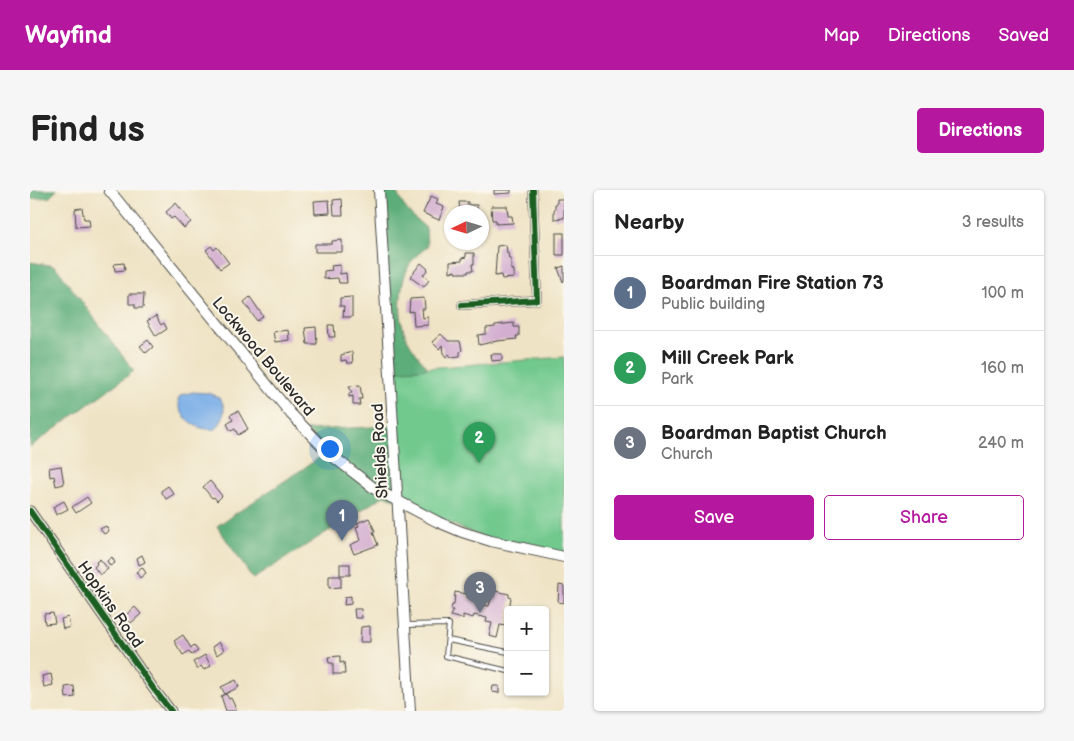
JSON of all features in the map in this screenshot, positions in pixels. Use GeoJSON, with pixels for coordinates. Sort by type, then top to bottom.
{"type":"FeatureCollection","features":[{"type":"Feature","properties":{"kind":"main road","name":"Lockwood Boulevard"},"geometry":{"type":"LineString","coordinates":[[109,190],[291,414],[315,440],[345,467],[375,489],[438,522],[477,537],[564,557]]}},
{"type":"Feature","properties":{"kind":"main road","name":"Shields Road"},"geometry":{"type":"LineString","coordinates":[[379,190],[410,711]]}},
{"type":"Feature","properties":{"kind":"street"},"geometry":{"type":"LineString","coordinates":[[462,306],[537,300],[533,190]]}},
{"type":"Feature","properties":{"kind":"street","name":"Hopkins Road"},"geometry":{"type":"LineString","coordinates":[[30,511],[171,711]]}},
{"type":"Feature","properties":{"kind":"lane"},"geometry":{"type":"LineString","coordinates":[[405,625],[449,624],[446,656],[504,670]]}},
{"type":"Feature","properties":{"kind":"lane"},"geometry":{"type":"LineString","coordinates":[[448,640],[504,651]]}},
{"type":"Feature","properties":{"kind":"green space"},"geometry":{"type":"Polygon","coordinates":[[[30,190],[57,190],[50,197],[30,199],[30,190]]]}},
{"type":"Feature","properties":{"kind":"green space"},"geometry":{"type":"Polygon","coordinates":[[[379,190],[396,190],[404,206],[426,228],[427,247],[410,264],[403,281],[401,320],[407,339],[428,368],[390,371],[379,190]]]}},
{"type":"Feature","properties":{"kind":"green space"},"geometry":{"type":"Polygon","coordinates":[[[30,262],[55,266],[134,371],[30,447],[30,262]]]}},
{"type":"Feature","properties":{"kind":"green space"},"geometry":{"type":"Polygon","coordinates":[[[564,357],[564,557],[491,541],[397,500],[390,371],[564,357]]]}},
{"type":"Feature","properties":{"kind":"green space"},"geometry":{"type":"Polygon","coordinates":[[[393,426],[397,500],[385,495],[253,579],[217,526],[328,452],[306,430],[393,426]]]}},
{"type":"Feature","properties":{"kind":"water"},"geometry":{"type":"Polygon","coordinates":[[[193,392],[212,394],[222,402],[224,406],[223,416],[216,429],[196,426],[185,418],[178,399],[181,395],[193,392]]]}},
{"type":"Feature","properties":{"kind":"building"},"geometry":{"type":"Polygon","coordinates":[[[494,190],[511,190],[511,193],[494,194],[494,190]]]}},
{"type":"Feature","properties":{"kind":"building"},"geometry":{"type":"Polygon","coordinates":[[[431,196],[438,199],[436,204],[444,207],[439,220],[423,213],[431,196]]]}},
{"type":"Feature","properties":{"kind":"building"},"geometry":{"type":"Polygon","coordinates":[[[342,199],[343,215],[334,215],[333,200],[342,199]]]}},
{"type":"Feature","properties":{"kind":"building"},"geometry":{"type":"Polygon","coordinates":[[[557,199],[564,199],[564,218],[554,219],[557,199]]]}},
{"type":"Feature","properties":{"kind":"building"},"geometry":{"type":"Polygon","coordinates":[[[329,200],[330,213],[315,214],[314,201],[329,200]]]}},
{"type":"Feature","properties":{"kind":"building"},"geometry":{"type":"Polygon","coordinates":[[[459,202],[468,202],[468,205],[459,205],[459,202]]]}},
{"type":"Feature","properties":{"kind":"building"},"geometry":{"type":"Polygon","coordinates":[[[176,203],[191,222],[184,228],[174,217],[171,219],[166,212],[176,203]]]}},
{"type":"Feature","properties":{"kind":"building"},"geometry":{"type":"Polygon","coordinates":[[[491,206],[507,206],[508,216],[512,216],[513,223],[496,224],[496,220],[492,220],[491,206]]]}},
{"type":"Feature","properties":{"kind":"building"},"geometry":{"type":"Polygon","coordinates":[[[82,208],[84,219],[89,219],[90,226],[76,227],[75,209],[82,208]]]}},
{"type":"Feature","properties":{"kind":"building"},"geometry":{"type":"Polygon","coordinates":[[[556,233],[564,233],[564,255],[556,255],[556,233]]]}},
{"type":"Feature","properties":{"kind":"building"},"geometry":{"type":"Polygon","coordinates":[[[342,240],[342,252],[315,252],[315,244],[332,244],[332,241],[342,240]]]}},
{"type":"Feature","properties":{"kind":"building"},"geometry":{"type":"Polygon","coordinates":[[[506,245],[509,259],[511,259],[511,270],[514,270],[514,278],[502,279],[501,275],[495,276],[497,246],[506,245]]]}},
{"type":"Feature","properties":{"kind":"building"},"geometry":{"type":"Polygon","coordinates":[[[211,246],[214,250],[217,247],[229,263],[220,269],[206,250],[211,246]]]}},
{"type":"Feature","properties":{"kind":"building"},"geometry":{"type":"Polygon","coordinates":[[[466,253],[474,253],[473,271],[468,271],[468,273],[450,272],[450,262],[462,261],[462,258],[466,257],[466,253]]]}},
{"type":"Feature","properties":{"kind":"building"},"geometry":{"type":"Polygon","coordinates":[[[124,263],[125,270],[115,271],[114,264],[124,263]]]}},
{"type":"Feature","properties":{"kind":"building"},"geometry":{"type":"Polygon","coordinates":[[[421,263],[428,269],[423,275],[429,280],[424,287],[410,277],[421,263]]]}},
{"type":"Feature","properties":{"kind":"building"},"geometry":{"type":"Polygon","coordinates":[[[340,265],[340,274],[346,273],[347,283],[339,283],[338,278],[324,279],[324,271],[332,270],[331,266],[340,265]]]}},
{"type":"Feature","properties":{"kind":"building"},"geometry":{"type":"Polygon","coordinates":[[[564,266],[564,281],[563,282],[558,268],[564,266]]]}},
{"type":"Feature","properties":{"kind":"building"},"geometry":{"type":"Polygon","coordinates":[[[129,294],[144,294],[143,308],[135,308],[135,304],[129,304],[129,294]]]}},
{"type":"Feature","properties":{"kind":"building"},"geometry":{"type":"Polygon","coordinates":[[[250,297],[263,316],[257,321],[244,302],[250,297]]]}},
{"type":"Feature","properties":{"kind":"building"},"geometry":{"type":"Polygon","coordinates":[[[352,297],[352,317],[343,317],[344,306],[340,306],[340,298],[352,297]]]}},
{"type":"Feature","properties":{"kind":"building"},"geometry":{"type":"Polygon","coordinates":[[[424,298],[425,309],[422,309],[423,318],[428,317],[428,325],[414,326],[413,311],[409,312],[410,299],[424,298]]]}},
{"type":"Feature","properties":{"kind":"building"},"geometry":{"type":"Polygon","coordinates":[[[156,316],[161,325],[164,323],[167,329],[156,336],[147,321],[156,316]]]}},
{"type":"Feature","properties":{"kind":"building"},"geometry":{"type":"Polygon","coordinates":[[[514,323],[514,327],[519,327],[517,339],[479,345],[478,335],[486,334],[486,328],[514,323]]]}},
{"type":"Feature","properties":{"kind":"building"},"geometry":{"type":"Polygon","coordinates":[[[328,325],[334,325],[335,337],[329,337],[328,325]]]}},
{"type":"Feature","properties":{"kind":"building"},"geometry":{"type":"Polygon","coordinates":[[[316,327],[317,344],[307,344],[305,328],[316,327]]]}},
{"type":"Feature","properties":{"kind":"building"},"geometry":{"type":"Polygon","coordinates":[[[288,330],[289,340],[275,342],[273,332],[288,330]]]}},
{"type":"Feature","properties":{"kind":"building"},"geometry":{"type":"Polygon","coordinates":[[[441,334],[448,341],[460,341],[462,350],[460,356],[451,357],[449,354],[446,357],[443,353],[442,345],[439,349],[432,342],[441,334]]]}},
{"type":"Feature","properties":{"kind":"building"},"geometry":{"type":"Polygon","coordinates":[[[148,340],[153,347],[146,353],[140,346],[148,340]]]}},
{"type":"Feature","properties":{"kind":"building"},"geometry":{"type":"Polygon","coordinates":[[[352,352],[353,363],[347,363],[346,360],[341,361],[341,355],[352,352]]]}},
{"type":"Feature","properties":{"kind":"building"},"geometry":{"type":"Polygon","coordinates":[[[491,354],[502,354],[502,360],[492,361],[491,354]]]}},
{"type":"Feature","properties":{"kind":"building"},"geometry":{"type":"Polygon","coordinates":[[[360,385],[362,399],[359,399],[360,405],[353,405],[353,396],[349,397],[349,393],[352,393],[349,386],[360,385]]]}},
{"type":"Feature","properties":{"kind":"building"},"geometry":{"type":"Polygon","coordinates":[[[238,411],[248,429],[238,435],[235,429],[231,431],[227,424],[233,420],[230,415],[238,411]]]}},
{"type":"Feature","properties":{"kind":"building"},"geometry":{"type":"Polygon","coordinates":[[[61,466],[64,484],[56,486],[54,476],[50,477],[49,468],[61,466]]]}},
{"type":"Feature","properties":{"kind":"building"},"geometry":{"type":"Polygon","coordinates":[[[210,481],[222,496],[217,501],[203,487],[210,481]]]}},
{"type":"Feature","properties":{"kind":"building"},"geometry":{"type":"Polygon","coordinates":[[[168,486],[174,494],[166,499],[161,491],[168,486]]]}},
{"type":"Feature","properties":{"kind":"building"},"geometry":{"type":"Polygon","coordinates":[[[87,497],[91,503],[76,513],[72,507],[87,497]]]}},
{"type":"Feature","properties":{"kind":"building"},"geometry":{"type":"Polygon","coordinates":[[[64,501],[68,509],[56,515],[53,507],[64,501]]]}},
{"type":"Feature","properties":{"kind":"building"},"geometry":{"type":"Polygon","coordinates":[[[369,518],[375,531],[373,532],[378,545],[354,554],[350,545],[361,540],[356,527],[359,526],[357,523],[369,518]]]}},
{"type":"Feature","properties":{"kind":"building"},"geometry":{"type":"Polygon","coordinates":[[[106,526],[109,531],[104,534],[100,529],[106,526]]]}},
{"type":"Feature","properties":{"kind":"building"},"geometry":{"type":"Polygon","coordinates":[[[142,555],[145,562],[139,565],[137,558],[142,555]]]}},
{"type":"Feature","properties":{"kind":"building"},"geometry":{"type":"Polygon","coordinates":[[[112,557],[115,563],[110,566],[107,561],[112,557]]]}},
{"type":"Feature","properties":{"kind":"building"},"geometry":{"type":"Polygon","coordinates":[[[100,559],[108,569],[100,575],[94,567],[100,559]]]}},
{"type":"Feature","properties":{"kind":"building"},"geometry":{"type":"Polygon","coordinates":[[[340,564],[350,564],[350,575],[340,575],[340,564]]]}},
{"type":"Feature","properties":{"kind":"building"},"geometry":{"type":"Polygon","coordinates":[[[142,567],[146,573],[140,578],[136,572],[142,567]]]}},
{"type":"Feature","properties":{"kind":"building"},"geometry":{"type":"Polygon","coordinates":[[[329,576],[341,576],[341,587],[329,588],[329,576]]]}},
{"type":"Feature","properties":{"kind":"building"},"geometry":{"type":"Polygon","coordinates":[[[559,585],[564,586],[564,603],[558,602],[559,585]]]}},
{"type":"Feature","properties":{"kind":"building"},"geometry":{"type":"Polygon","coordinates":[[[495,591],[509,594],[511,598],[510,606],[504,606],[504,626],[500,625],[497,638],[489,636],[492,623],[486,622],[487,618],[474,615],[473,618],[463,615],[463,619],[450,616],[453,610],[451,610],[452,605],[454,605],[455,592],[468,594],[467,597],[477,599],[476,604],[489,606],[492,594],[495,591]]]}},
{"type":"Feature","properties":{"kind":"building"},"geometry":{"type":"Polygon","coordinates":[[[351,596],[351,604],[344,605],[345,597],[351,596]]]}},
{"type":"Feature","properties":{"kind":"building"},"geometry":{"type":"Polygon","coordinates":[[[135,607],[141,614],[131,623],[125,616],[135,607]]]}},
{"type":"Feature","properties":{"kind":"building"},"geometry":{"type":"Polygon","coordinates":[[[354,609],[361,609],[362,618],[355,618],[354,609]]]}},
{"type":"Feature","properties":{"kind":"building"},"geometry":{"type":"Polygon","coordinates":[[[53,613],[55,623],[45,624],[44,614],[53,613]]]}},
{"type":"Feature","properties":{"kind":"building"},"geometry":{"type":"Polygon","coordinates":[[[68,617],[70,627],[63,629],[61,619],[68,617]]]}},
{"type":"Feature","properties":{"kind":"building"},"geometry":{"type":"Polygon","coordinates":[[[370,626],[370,642],[360,642],[361,627],[370,626]]]}},
{"type":"Feature","properties":{"kind":"building"},"geometry":{"type":"Polygon","coordinates":[[[183,635],[191,648],[194,645],[198,651],[192,655],[189,651],[183,655],[174,641],[183,635]]]}},
{"type":"Feature","properties":{"kind":"building"},"geometry":{"type":"Polygon","coordinates":[[[219,642],[224,650],[217,655],[212,647],[219,642]]]}},
{"type":"Feature","properties":{"kind":"building"},"geometry":{"type":"Polygon","coordinates":[[[205,655],[211,666],[204,670],[201,666],[197,669],[193,662],[205,655]]]}},
{"type":"Feature","properties":{"kind":"building"},"geometry":{"type":"Polygon","coordinates":[[[340,656],[340,663],[344,662],[345,674],[333,674],[333,663],[329,663],[328,657],[340,656]]]}},
{"type":"Feature","properties":{"kind":"building"},"geometry":{"type":"Polygon","coordinates":[[[51,674],[53,685],[44,687],[42,676],[51,674]]]}},
{"type":"Feature","properties":{"kind":"building"},"geometry":{"type":"Polygon","coordinates":[[[236,680],[239,687],[225,694],[221,687],[236,680]]]}},
{"type":"Feature","properties":{"kind":"building"},"geometry":{"type":"Polygon","coordinates":[[[74,686],[75,697],[66,698],[65,687],[74,686]]]}},
{"type":"Feature","properties":{"kind":"building"},"geometry":{"type":"Polygon","coordinates":[[[493,686],[499,686],[499,693],[492,692],[493,686]]]}},
{"type":"Feature","properties":{"kind":"building"},"geometry":{"type":"Polygon","coordinates":[[[226,694],[229,699],[231,698],[237,711],[226,711],[221,696],[226,694]]]}},
{"type":"Feature","properties":{"kind":"cycle path"},"geometry":{"type":"LineString","coordinates":[[462,305],[537,300],[533,190]]}},
{"type":"Feature","properties":{"kind":"cycle path"},"geometry":{"type":"LineString","coordinates":[[30,511],[171,711]]}},
{"type":"Feature","properties":{"kind":"place","name":"Mill Creek Park"},"geometry":{"type":"Point","coordinates":[479,463]}},
{"type":"Feature","properties":{"kind":"place","name":"Boardman Fire Station 73"},"geometry":{"type":"Point","coordinates":[342,541]}},
{"type":"Feature","properties":{"kind":"place","name":"Boardman Baptist Church"},"geometry":{"type":"Point","coordinates":[480,613]}}]}
